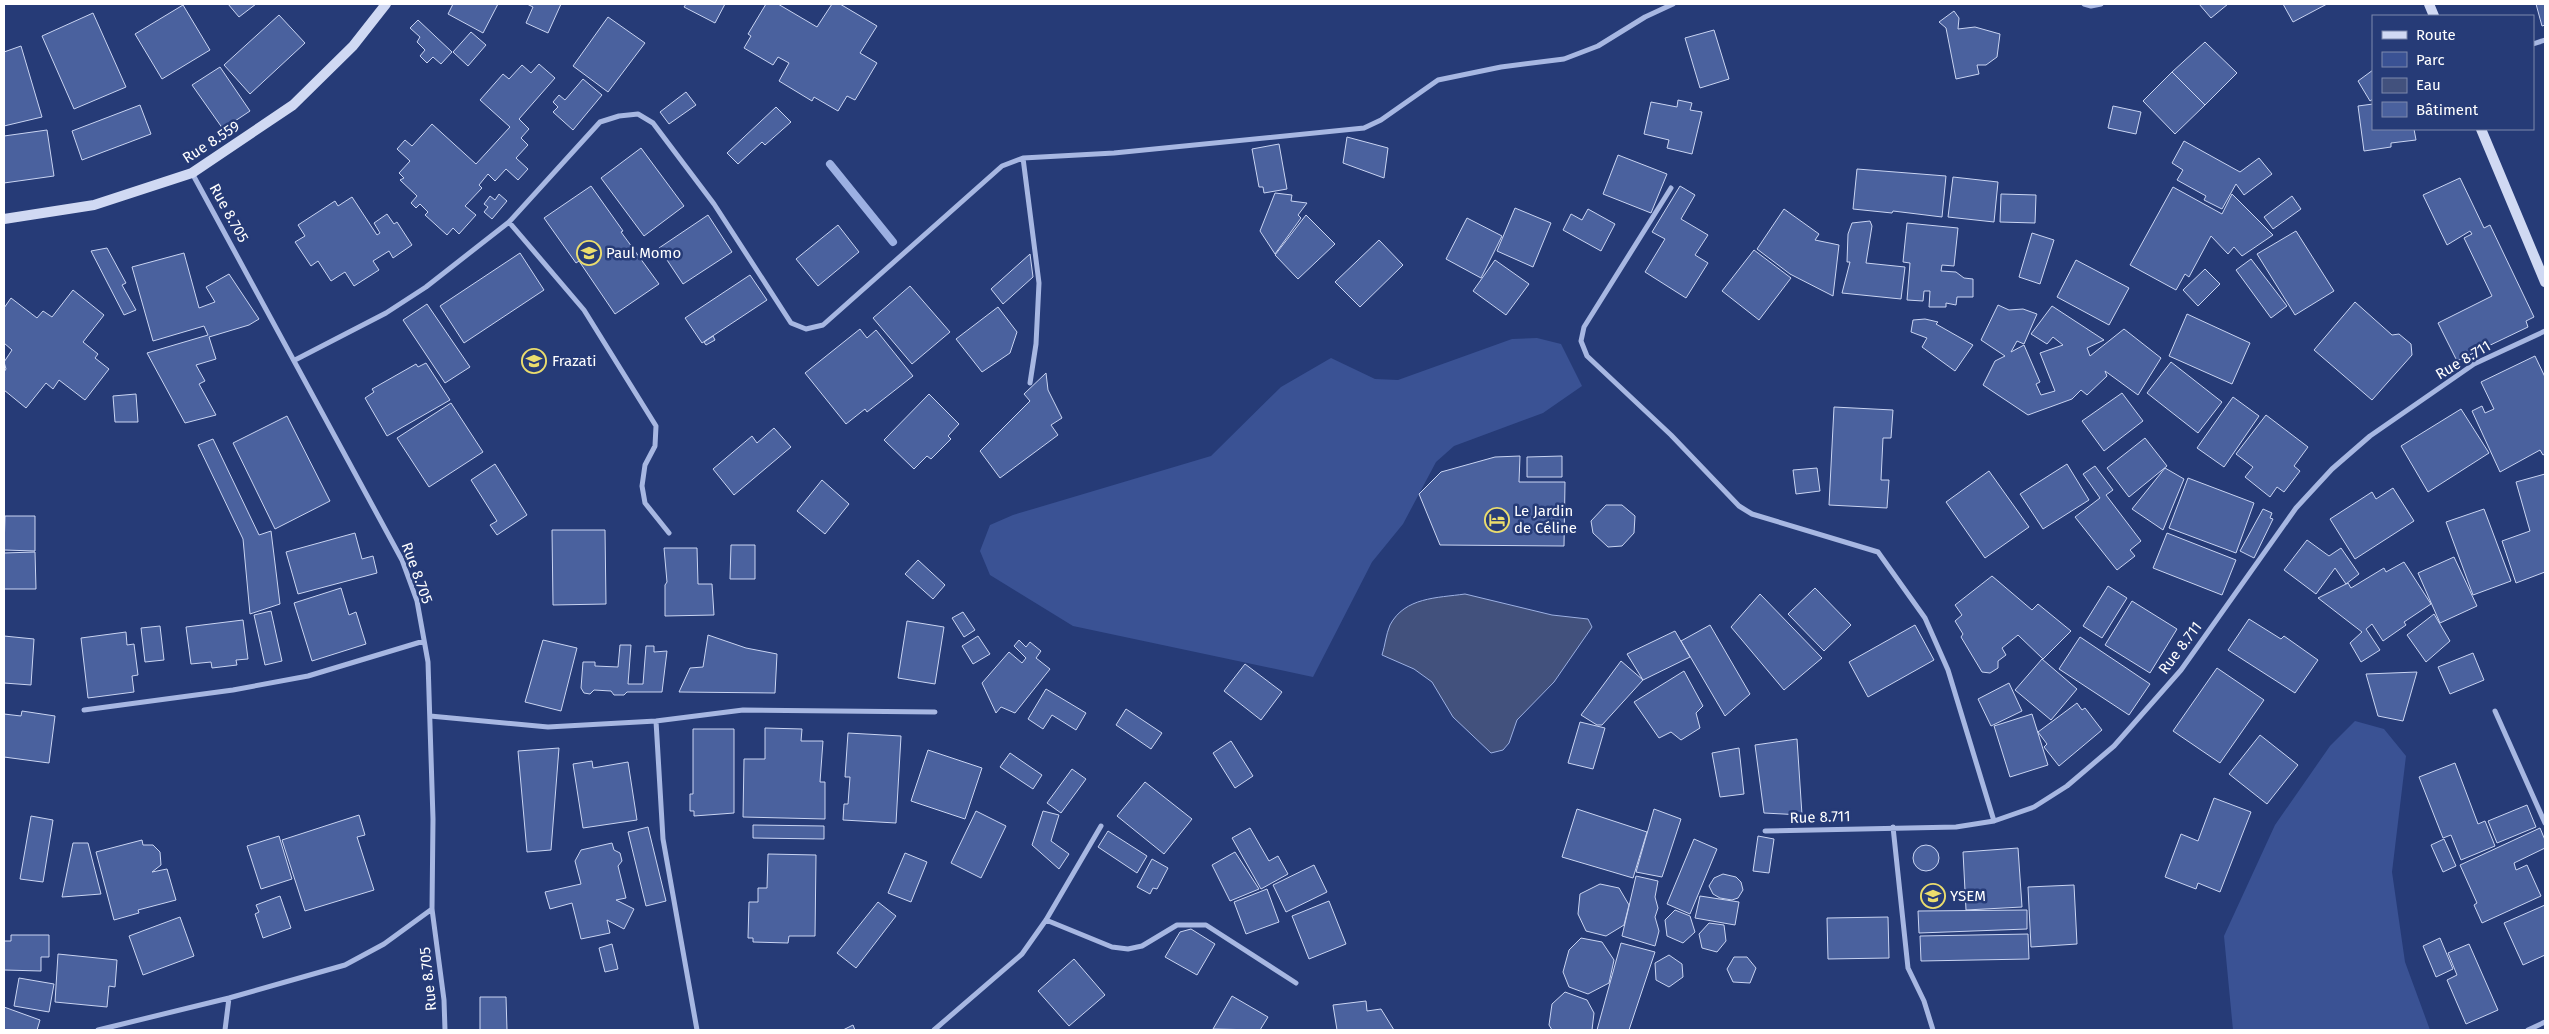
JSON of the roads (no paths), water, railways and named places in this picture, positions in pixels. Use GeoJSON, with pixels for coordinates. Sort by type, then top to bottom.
{"type":"FeatureCollection","features":[{"type":"Feature","properties":{"kind":"main road","name":"Rue 8.559"},"geometry":{"type":"LineString","coordinates":[[4,219],[94,205],[192,173],[293,105],[353,46],[386,4]]}},
{"type":"Feature","properties":{"kind":"main road"},"geometry":{"type":"LineString","coordinates":[[2481,130],[2543,268],[2545,282]]}},
{"type":"Feature","properties":{"kind":"street"},"geometry":{"type":"LineString","coordinates":[[295,360],[386,313],[426,287],[509,222],[600,122],[619,116],[638,114],[654,123],[714,204],[791,323],[806,328],[823,325],[1002,166],[1024,158],[1114,153],[1364,128],[1381,120],[1438,80],[1501,67],[1564,60],[1598,46],[1645,17],[1672,4]]}},
{"type":"Feature","properties":{"kind":"street"},"geometry":{"type":"LineString","coordinates":[[2084,4],[2091,6],[2100,4]]}},
{"type":"Feature","properties":{"kind":"street"},"geometry":{"type":"LineString","coordinates":[[1024,158],[1039,283],[1036,344],[1030,383]]}},
{"type":"Feature","properties":{"kind":"street","name":"Rue 8.705"},"geometry":{"type":"LineString","coordinates":[[192,173],[402,560],[417,601],[428,662],[433,820],[432,909],[444,1000],[445,1030]]}},
{"type":"Feature","properties":{"kind":"street"},"geometry":{"type":"LineString","coordinates":[[1670,188],[1584,326],[1581,341],[1587,356],[1671,435],[1746,510],[1752,514],[1878,552],[1925,618],[1948,670],[1994,821]]}},
{"type":"Feature","properties":{"kind":"street"},"geometry":{"type":"LineString","coordinates":[[509,222],[584,310],[656,426],[655,446],[645,465],[642,486],[645,503],[669,534]]}},
{"type":"Feature","properties":{"kind":"street","name":"Rue 8.711"},"geometry":{"type":"LineString","coordinates":[[1765,831],[1956,827],[1994,821],[2034,807],[2067,786],[2114,746],[2182,670],[2296,508],[2332,468],[2370,436],[2474,364],[2545,331]]}},
{"type":"Feature","properties":{"kind":"street"},"geometry":{"type":"LineString","coordinates":[[84,710],[233,690],[308,676],[424,641]]}},
{"type":"Feature","properties":{"kind":"street"},"geometry":{"type":"LineString","coordinates":[[430,716],[548,727],[656,721],[743,710],[935,712]]}},
{"type":"Feature","properties":{"kind":"street"},"geometry":{"type":"LineString","coordinates":[[2495,711],[2545,823]]}},
{"type":"Feature","properties":{"kind":"street"},"geometry":{"type":"LineString","coordinates":[[656,721],[663,838],[697,1030]]}},
{"type":"Feature","properties":{"kind":"street"},"geometry":{"type":"LineString","coordinates":[[934,1030],[1022,954],[1046,920],[1101,826]]}},
{"type":"Feature","properties":{"kind":"street"},"geometry":{"type":"LineString","coordinates":[[1893,827],[1908,968],[1924,1001],[1933,1030]]}},
{"type":"Feature","properties":{"kind":"street"},"geometry":{"type":"LineString","coordinates":[[98,1030],[229,998],[345,964],[384,944],[432,909]]}},
{"type":"Feature","properties":{"kind":"street"},"geometry":{"type":"LineString","coordinates":[[1046,920],[1112,947],[1128,949],[1142,946],[1177,925],[1206,925],[1296,983]]}},
{"type":"Feature","properties":{"kind":"street"},"geometry":{"type":"LineString","coordinates":[[225,1030],[229,998]]}},
{"type":"Feature","properties":{"kind":"street"},"geometry":{"type":"LineString","coordinates":[[2528,1030],[2545,1022]]}},
{"type":"Feature","properties":{"kind":"water"},"geometry":{"type":"Polygon","coordinates":[[[1465,594],[1552,615],[1588,619],[1592,627],[1554,682],[1517,720],[1509,743],[1503,750],[1491,753],[1453,717],[1432,682],[1414,669],[1382,655],[1390,625],[1404,609],[1423,600],[1465,594]]]}},
{"type":"Feature","properties":{"kind":"waterway"},"geometry":{"type":"LineString","coordinates":[[830,164],[893,242]]}},
{"type":"Feature","properties":{"kind":"place","name":"Paul Momo"},"geometry":{"type":"Point","coordinates":[589,253]}},
{"type":"Feature","properties":{"kind":"place","name":"Frazati"},"geometry":{"type":"Point","coordinates":[534,361]}},
{"type":"Feature","properties":{"kind":"place","name":"Le Jardin de Céline"},"geometry":{"type":"Point","coordinates":[1497,520]}},
{"type":"Feature","properties":{"kind":"place","name":"YSEM"},"geometry":{"type":"Point","coordinates":[1933,896]}}]}
